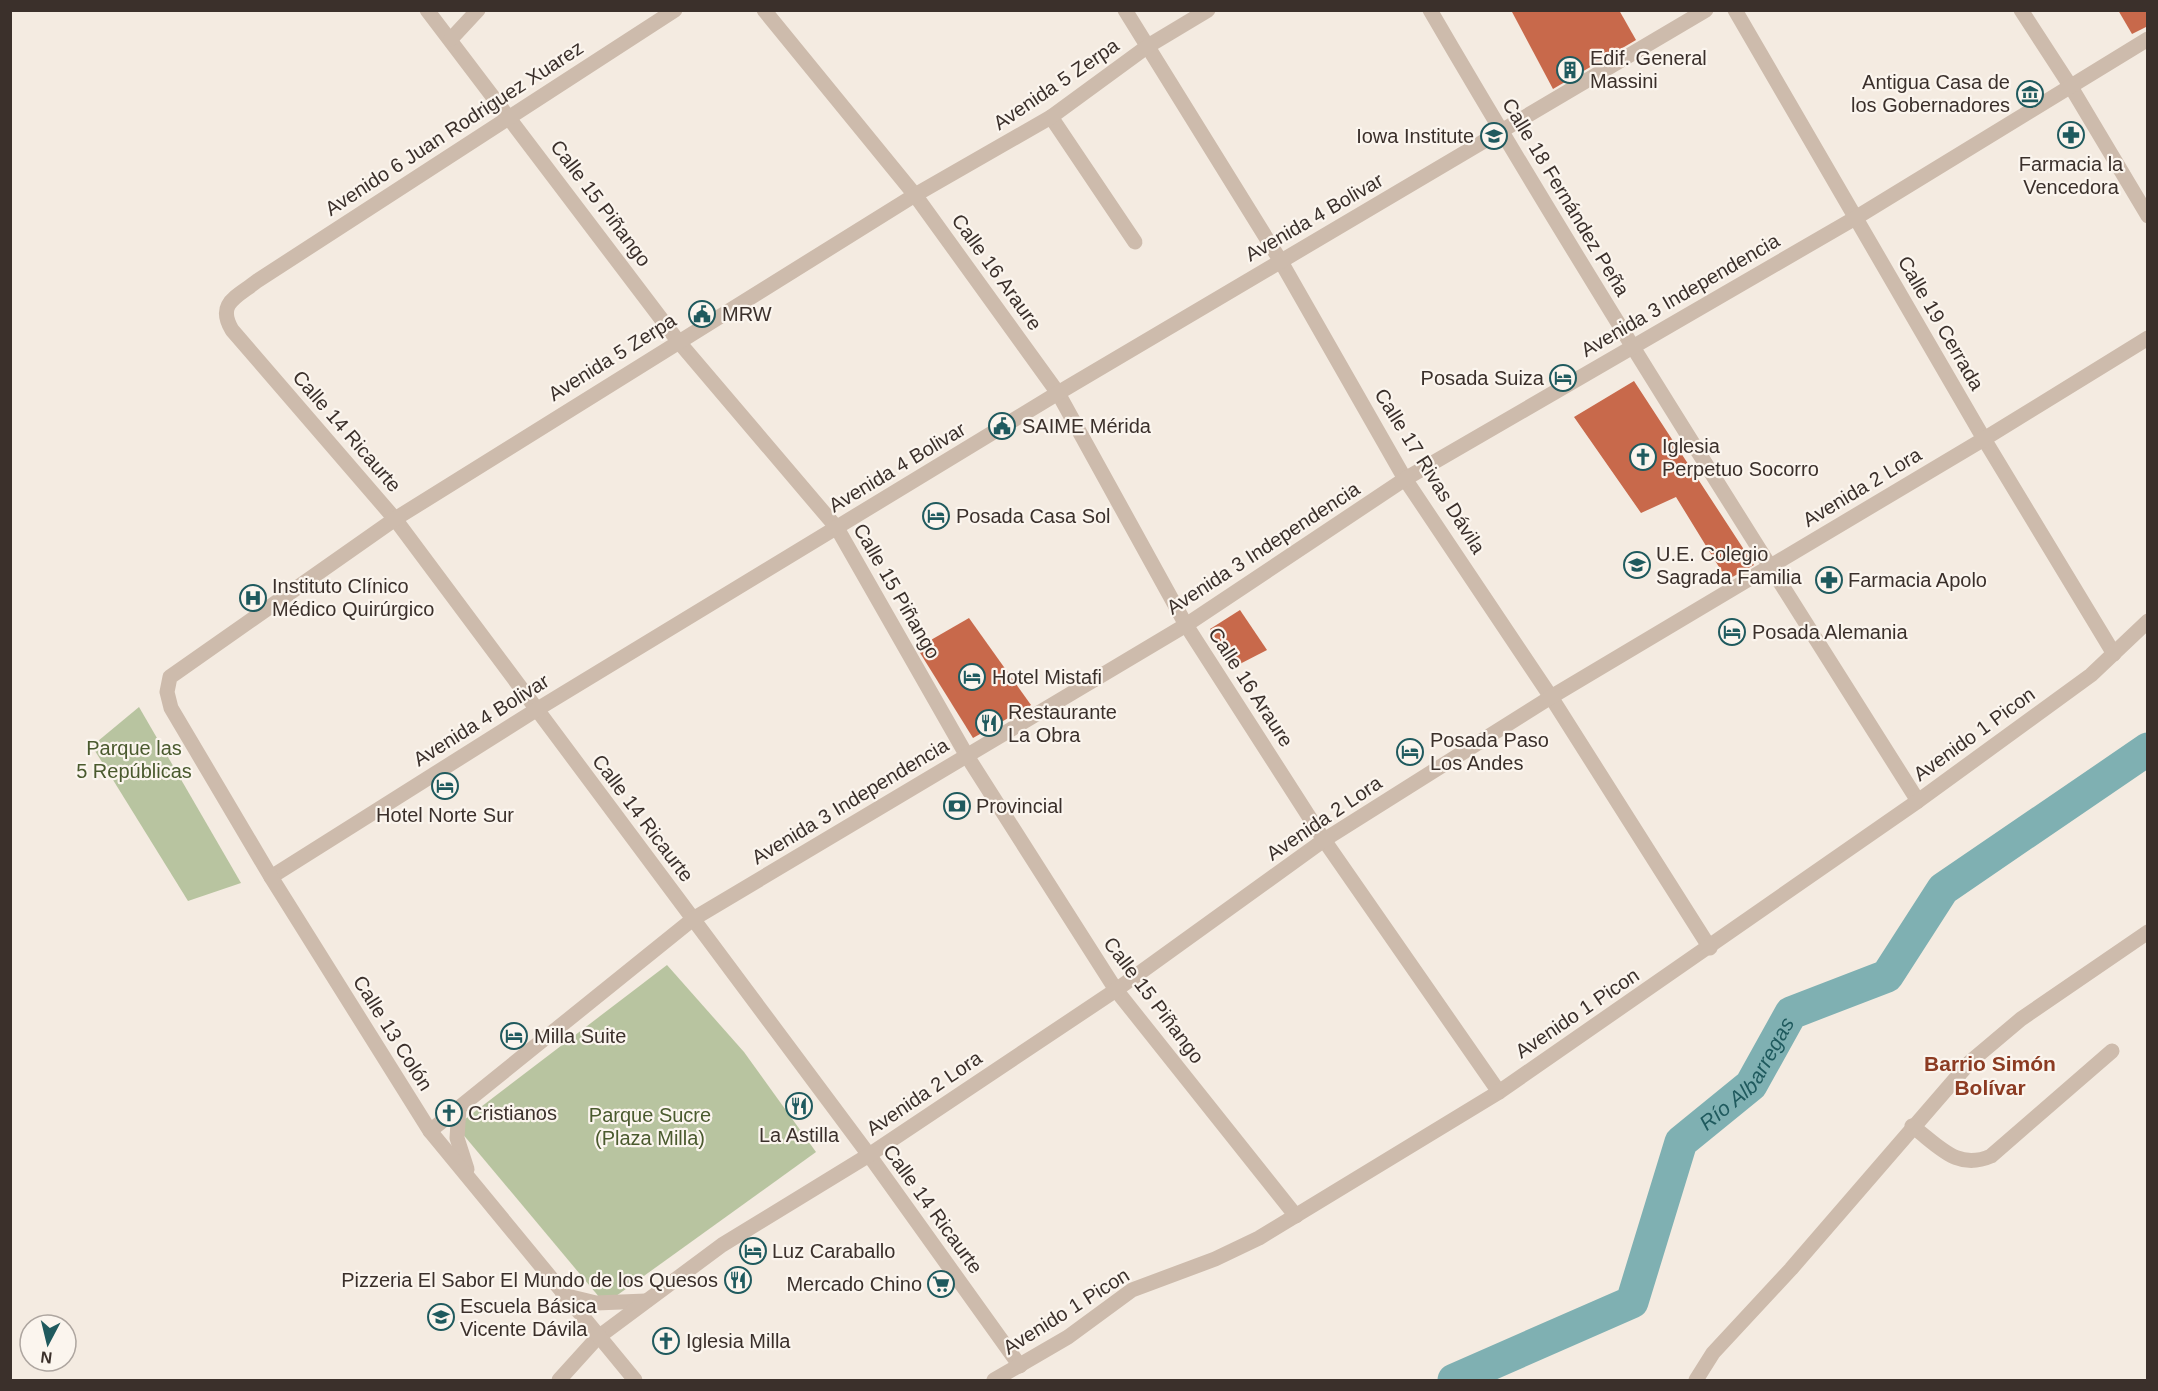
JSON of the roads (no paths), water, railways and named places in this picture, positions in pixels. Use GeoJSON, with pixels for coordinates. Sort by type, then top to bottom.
{"type":"FeatureCollection","features":[{"type":"Feature","properties":{"kind":"street","name":"Calle 15 Piñango"},"geometry":{"type":"LineString","coordinates":[[427,10],[510,116],[678,340],[837,528],[967,756],[1116,990],[1296,1216]]}},
{"type":"Feature","properties":{"kind":"street"},"geometry":{"type":"LineString","coordinates":[[451,39],[478,10]]}},
{"type":"Feature","properties":{"kind":"street","name":"Avenido 6 Juan Rodriguez Xuarez"},"geometry":{"type":"LineString","coordinates":[[226,306],[257,281],[675,10]]}},
{"type":"Feature","properties":{"kind":"street","name":"Calle 16 Araure"},"geometry":{"type":"LineString","coordinates":[[764,10],[915,195],[1058,393],[1186,625],[1324,840],[1499,1092]]}},
{"type":"Feature","properties":{"kind":"street","name":"Calle 17 Rivas Dávila"},"geometry":{"type":"LineString","coordinates":[[1125,10],[1280,260],[1406,479],[1551,697],[1710,948]]}},
{"type":"Feature","properties":{"kind":"street","name":"Avenida 5 Zerpa"},"geometry":{"type":"LineString","coordinates":[[170,677],[395,519],[678,340],[915,195],[1051,117],[1148,46],[1208,10]]}},
{"type":"Feature","properties":{"kind":"street","name":"Calle 18 Fernández Peña"},"geometry":{"type":"LineString","coordinates":[[1430,10],[1501,132],[1632,346],[1918,801]]}},
{"type":"Feature","properties":{"kind":"street","name":"Avenida 4 Bolivar"},"geometry":{"type":"LineString","coordinates":[[271,877],[536,710],[1058,393],[1706,10]]}},
{"type":"Feature","properties":{"kind":"street","name":"Calle 19 Cerrada"},"geometry":{"type":"LineString","coordinates":[[1735,10],[1984,439],[2114,654]]}},
{"type":"Feature","properties":{"kind":"street"},"geometry":{"type":"LineString","coordinates":[[2021,10],[2071,87],[2148,216]]}},
{"type":"Feature","properties":{"kind":"street","name":"Avenida 3 Independencia"},"geometry":{"type":"LineString","coordinates":[[430,1131],[693,919],[1186,625],[1406,479],[1857,217],[2148,39]]}},
{"type":"Feature","properties":{"kind":"street"},"geometry":{"type":"LineString","coordinates":[[1051,117],[1135,242]]}},
{"type":"Feature","properties":{"kind":"street","name":"Calle 14 Ricaurte"},"geometry":{"type":"LineString","coordinates":[[226,306],[224,312],[232,330],[395,519],[869,1155],[1020,1366]]}},
{"type":"Feature","properties":{"kind":"street","name":"Avenida 2 Lora"},"geometry":{"type":"LineString","coordinates":[[559,1380],[597,1338],[722,1245],[869,1155],[1116,990],[1324,840],[1551,697],[1984,439],[2148,338]]}},
{"type":"Feature","properties":{"kind":"street","name":"Avenido 1 Picon"},"geometry":{"type":"LineString","coordinates":[[994,1380],[1068,1337],[1132,1290],[1215,1259],[1296,1216],[1499,1092],[1710,948],[1918,801],[2091,675],[2148,621]]}},
{"type":"Feature","properties":{"kind":"street","name":"Calle 13 Colón"},"geometry":{"type":"LineString","coordinates":[[170,677],[167,692],[171,708],[271,877],[430,1131],[597,1338],[635,1380]]}},
{"type":"Feature","properties":{"kind":"street"},"geometry":{"type":"LineString","coordinates":[[1696,1380],[1713,1353],[1791,1269],[1944,1089],[1992,1041],[2050,998],[2148,932]]}},
{"type":"Feature","properties":{"kind":"street"},"geometry":{"type":"LineString","coordinates":[[1912,1126],[1958,1161],[1978,1162],[1991,1156],[2112,1051]]}},
{"type":"Feature","properties":{"kind":"street"},"geometry":{"type":"LineString","coordinates":[[459,1108],[459,1149],[475,1186]]}},
{"type":"Feature","properties":{"kind":"street"},"geometry":{"type":"LineString","coordinates":[[563,1295],[596,1303],[647,1301]]}},
{"type":"Feature","properties":{"kind":"waterway","name":"Río Albarregas"},"geometry":{"type":"LineString","coordinates":[[1454,1380],[1632,1302],[1681,1142],[1751,1085],[1791,1013],[1887,976],[1943,889],[2148,749]]}},
{"type":"Feature","properties":{"kind":"place","name":"Edif. General Massini"},"geometry":{"type":"Point","coordinates":[1570,70]}},
{"type":"Feature","properties":{"kind":"place","name":"Antigua Casa de los Gobernadores"},"geometry":{"type":"Point","coordinates":[2030,94]}},
{"type":"Feature","properties":{"kind":"place","name":"Farmacia la Vencedora"},"geometry":{"type":"Point","coordinates":[2071,135]}},
{"type":"Feature","properties":{"kind":"place","name":"Iowa Institute"},"geometry":{"type":"Point","coordinates":[1494,136]}},
{"type":"Feature","properties":{"kind":"place","name":"MRW"},"geometry":{"type":"Point","coordinates":[702,314]}},
{"type":"Feature","properties":{"kind":"place","name":"Posada Suiza"},"geometry":{"type":"Point","coordinates":[1563,378]}},
{"type":"Feature","properties":{"kind":"place","name":"SAIME Mérida"},"geometry":{"type":"Point","coordinates":[1002,426]}},
{"type":"Feature","properties":{"kind":"place","name":"Iglesia Perpetuo Socorro"},"geometry":{"type":"Point","coordinates":[1643,457]}},
{"type":"Feature","properties":{"kind":"place","name":"Posada Casa Sol"},"geometry":{"type":"Point","coordinates":[936,516]}},
{"type":"Feature","properties":{"kind":"place","name":"U.E. Colegio Sagrada Familia"},"geometry":{"type":"Point","coordinates":[1637,565]}},
{"type":"Feature","properties":{"kind":"place","name":"Farmacia Apolo"},"geometry":{"type":"Point","coordinates":[1829,580]}},
{"type":"Feature","properties":{"kind":"place","name":"Instituto Clínico Médico Quirúrgico"},"geometry":{"type":"Point","coordinates":[253,598]}},
{"type":"Feature","properties":{"kind":"place","name":"Posada Alemania"},"geometry":{"type":"Point","coordinates":[1732,632]}},
{"type":"Feature","properties":{"kind":"place","name":"Hotel Mistafi"},"geometry":{"type":"Point","coordinates":[972,677]}},
{"type":"Feature","properties":{"kind":"place","name":"Restaurante La Obra"},"geometry":{"type":"Point","coordinates":[989,723]}},
{"type":"Feature","properties":{"kind":"place","name":"Posada Paso Los Andes"},"geometry":{"type":"Point","coordinates":[1410,752]}},
{"type":"Feature","properties":{"kind":"place","name":"Hotel Norte Sur"},"geometry":{"type":"Point","coordinates":[445,786]}},
{"type":"Feature","properties":{"kind":"place","name":"Provincial"},"geometry":{"type":"Point","coordinates":[957,806]}},
{"type":"Feature","properties":{"kind":"place","name":"Milla Suite"},"geometry":{"type":"Point","coordinates":[514,1036]}},
{"type":"Feature","properties":{"kind":"place","name":"La Astilla"},"geometry":{"type":"Point","coordinates":[799,1106]}},
{"type":"Feature","properties":{"kind":"place","name":"Cristianos"},"geometry":{"type":"Point","coordinates":[449,1113]}},
{"type":"Feature","properties":{"kind":"place","name":"Luz Caraballo"},"geometry":{"type":"Point","coordinates":[753,1251]}},
{"type":"Feature","properties":{"kind":"place","name":"Pizzeria El Sabor El Mundo de los Quesos"},"geometry":{"type":"Point","coordinates":[738,1280]}},
{"type":"Feature","properties":{"kind":"place","name":"Mercado Chino"},"geometry":{"type":"Point","coordinates":[941,1284]}},
{"type":"Feature","properties":{"kind":"place","name":"Escuela Básica Vicente Dávila"},"geometry":{"type":"Point","coordinates":[441,1317]}},
{"type":"Feature","properties":{"kind":"place","name":"Iglesia Milla"},"geometry":{"type":"Point","coordinates":[666,1341]}},
{"type":"Feature","properties":{"kind":"district","name":"Barrio Simón Bolívar"},"geometry":{"type":"Point","coordinates":[1990,1075]}},
{"type":"Feature","properties":{"kind":"park label","name":"Parque las 5 Repúblicas"},"geometry":{"type":"Point","coordinates":[134,760]}},
{"type":"Feature","properties":{"kind":"park label","name":"Parque Sucre (Plaza Milla)"},"geometry":{"type":"Point","coordinates":[650,1126]}}]}
